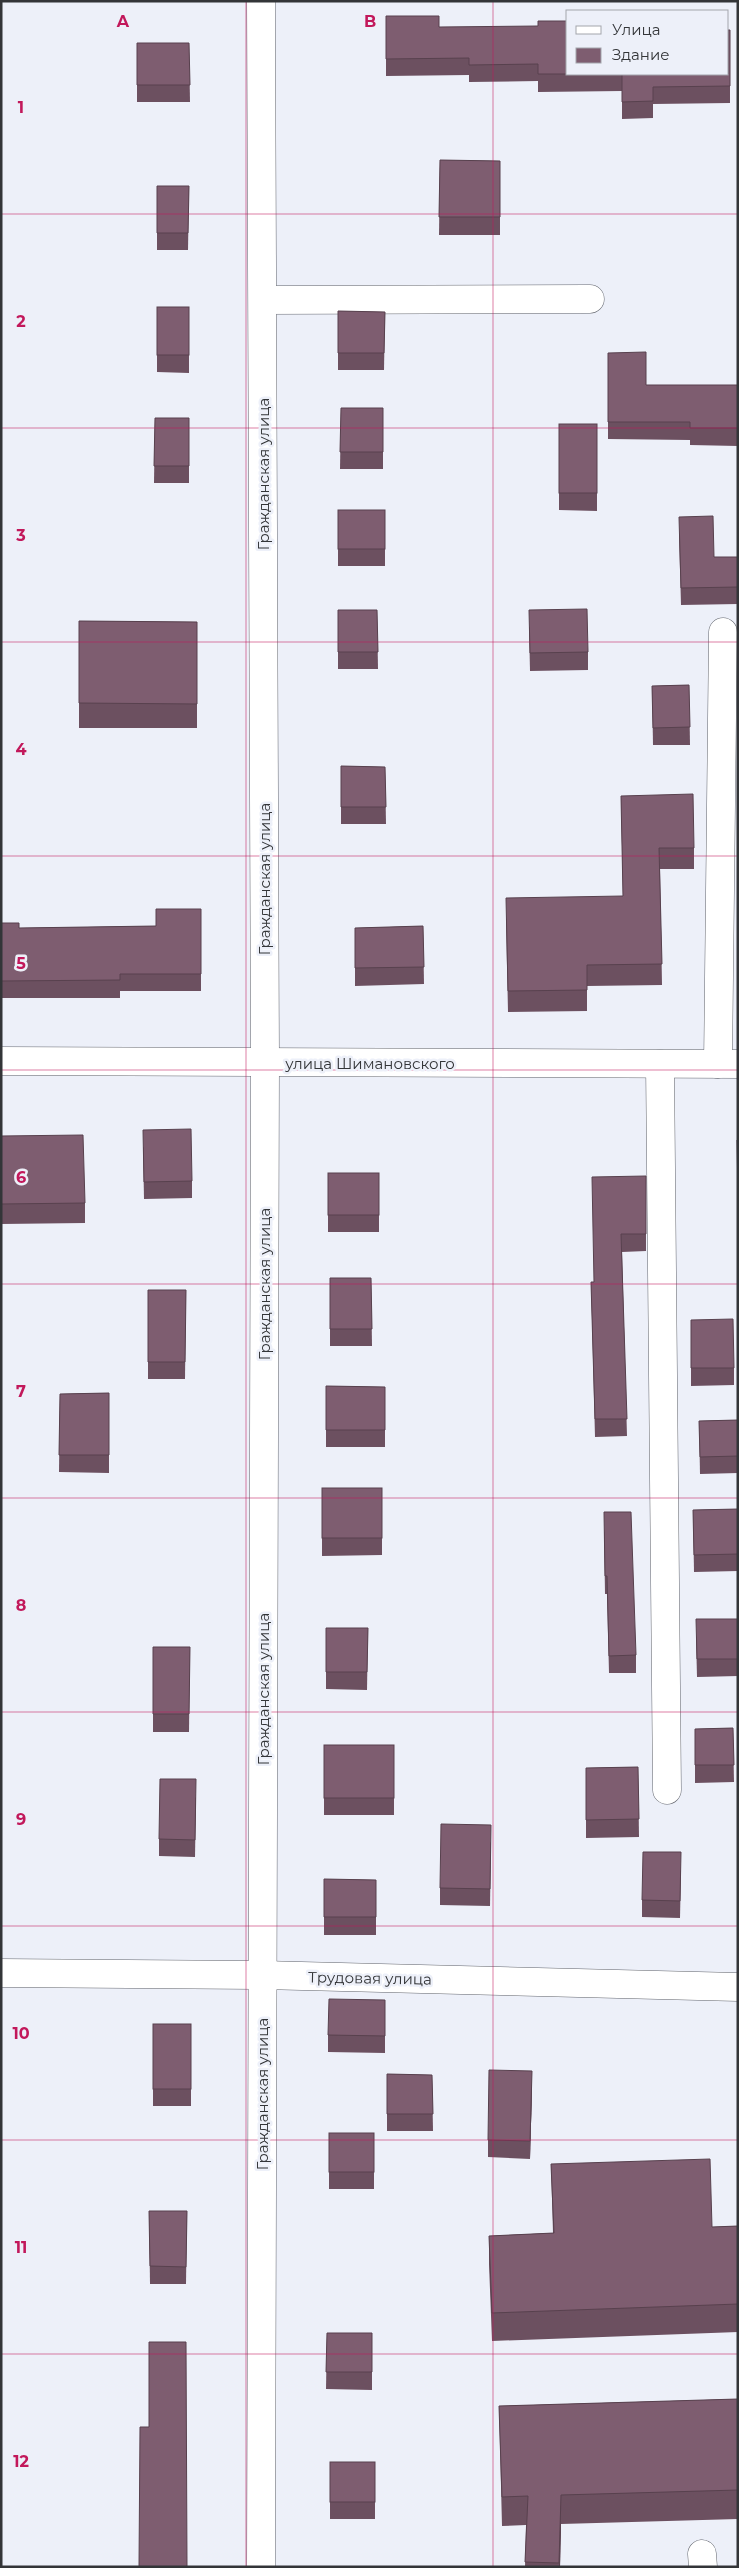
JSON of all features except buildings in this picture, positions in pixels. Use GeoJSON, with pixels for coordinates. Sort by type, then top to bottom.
{"type":"FeatureCollection","features":[{"type":"Feature","properties":{"kind":"street","name":"Гражданская улица"},"geometry":{"type":"LineString","coordinates":[[261,2567],[265,1062],[262,1]]}},
{"type":"Feature","properties":{"kind":"street"},"geometry":{"type":"LineString","coordinates":[[263,300],[590,299]]}},
{"type":"Feature","properties":{"kind":"street"},"geometry":{"type":"LineString","coordinates":[[723,632],[728,1064]]}},
{"type":"Feature","properties":{"kind":"street","name":"улица Шимановского"},"geometry":{"type":"LineString","coordinates":[[1,1061],[728,1064]]}},
{"type":"Feature","properties":{"kind":"street"},"geometry":{"type":"LineString","coordinates":[[660,1064],[667,1790]]}},
{"type":"Feature","properties":{"kind":"street","name":"Трудовая улица"},"geometry":{"type":"LineString","coordinates":[[1,1973],[262,1975],[738,1987]]}}]}
